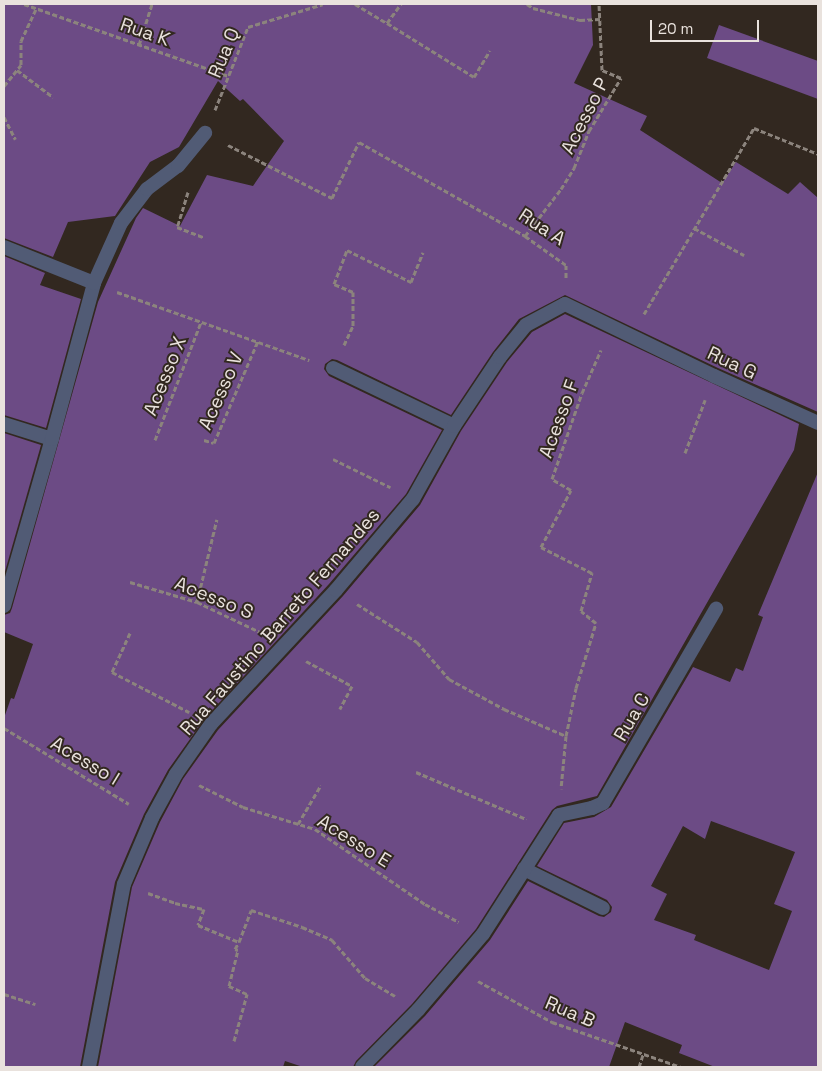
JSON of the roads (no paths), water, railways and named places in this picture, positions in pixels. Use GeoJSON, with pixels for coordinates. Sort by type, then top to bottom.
{"type":"FeatureCollection","features":[{"type":"Feature","properties":{"kind":"lane"},"geometry":{"type":"LineString","coordinates":[[4,606],[94,283],[121,223],[147,189],[178,166],[205,133]]}},
{"type":"Feature","properties":{"kind":"lane"},"geometry":{"type":"LineString","coordinates":[[4,247],[94,283]]}},
{"type":"Feature","properties":{"kind":"lane","name":"Rua Faustino Barreto Fernandes"},"geometry":{"type":"LineString","coordinates":[[89,1067],[124,884],[152,818],[176,774],[212,724],[283,645],[336,590],[412,499],[454,426],[500,357],[526,326],[565,304],[631,336]]}},
{"type":"Feature","properties":{"kind":"lane","name":"Rua G"},"geometry":{"type":"LineString","coordinates":[[631,336],[714,376],[818,422]]}},
{"type":"Feature","properties":{"kind":"lane"},"geometry":{"type":"LineString","coordinates":[[333,368],[454,426]]}},
{"type":"Feature","properties":{"kind":"lane"},"geometry":{"type":"LineString","coordinates":[[4,424],[52,439]]}},
{"type":"Feature","properties":{"kind":"lane","name":"Rua C"},"geometry":{"type":"LineString","coordinates":[[524,869],[559,815],[592,808],[603,802],[716,609]]}},
{"type":"Feature","properties":{"kind":"lane"},"geometry":{"type":"LineString","coordinates":[[362,1067],[418,1010],[483,934],[524,869],[603,908]]}}]}
